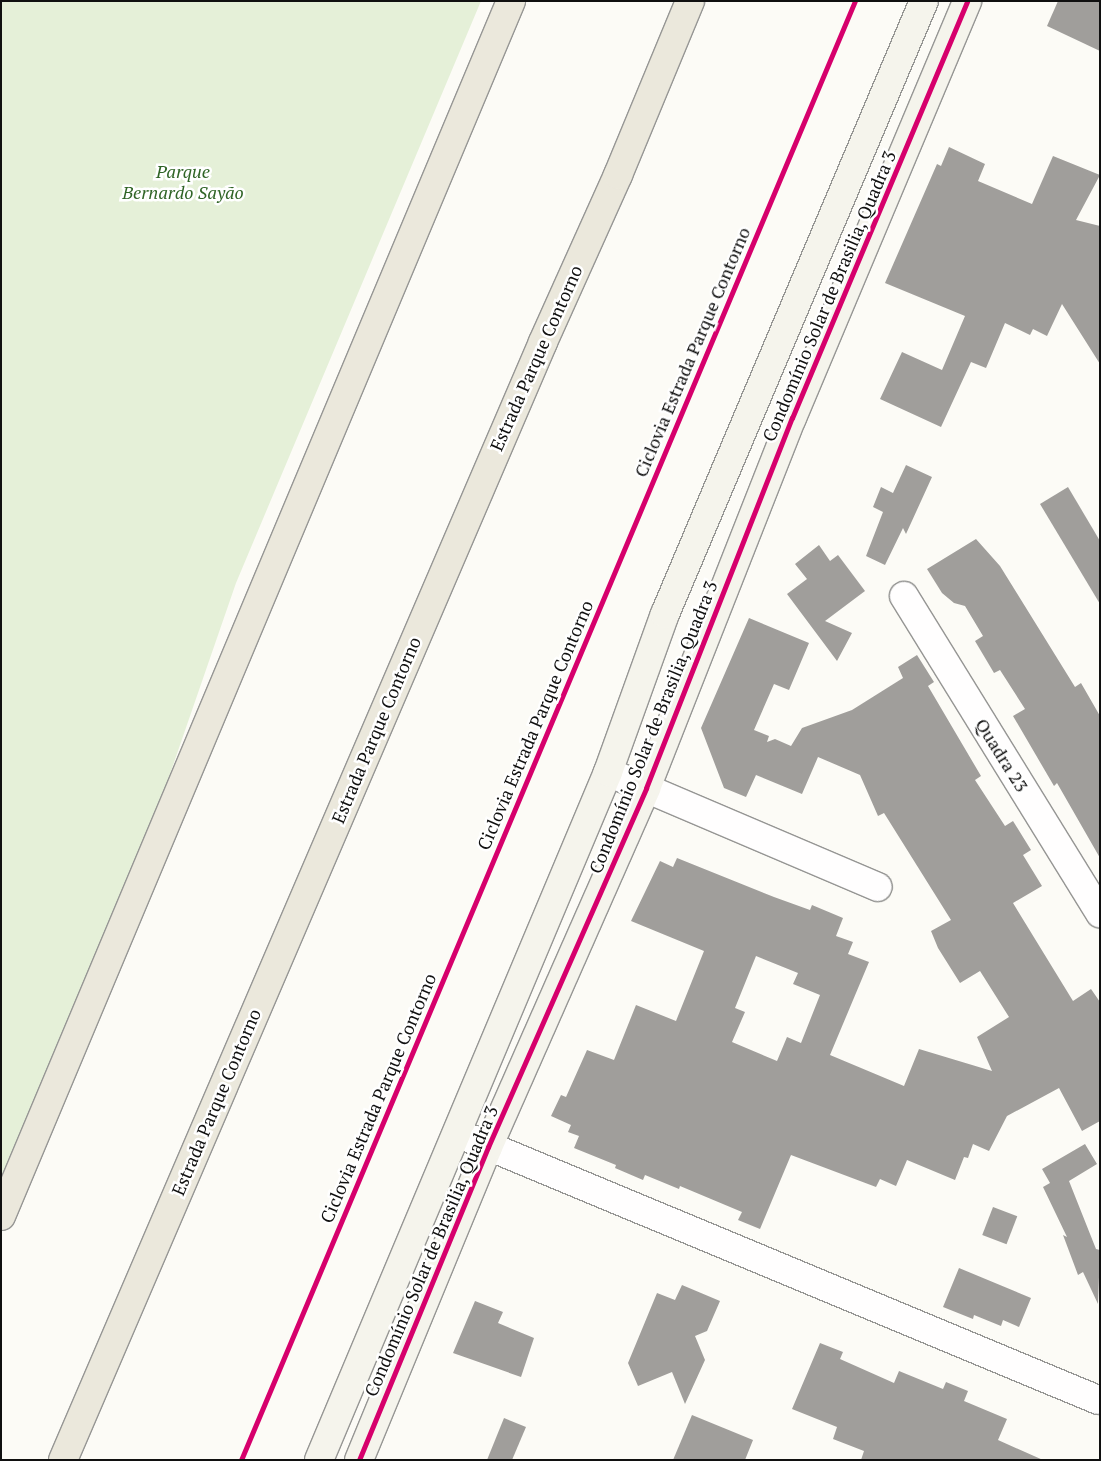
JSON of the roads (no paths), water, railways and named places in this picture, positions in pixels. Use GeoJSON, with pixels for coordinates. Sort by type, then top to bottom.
{"type":"FeatureCollection","features":[{"type":"Feature","properties":{"kind":"main road"},"geometry":{"type":"LineString","coordinates":[[1,1216],[511,1]]}},
{"type":"Feature","properties":{"kind":"main road","name":"Estrada Parque Contorno"},"geometry":{"type":"LineString","coordinates":[[63,1460],[542,342],[618,175],[690,1]]}},
{"type":"Feature","properties":{"kind":"street","name":"Condomínio Solar de Brasilia, Quadra 3"},"geometry":{"type":"LineString","coordinates":[[319,1460],[608,772],[665,614],[924,1]]}},
{"type":"Feature","properties":{"kind":"street","name":"Condomínio Solar de Brasilia, Quadra 3"},"geometry":{"type":"LineString","coordinates":[[359,1460],[488,1147],[646,788],[850,282],[967,1]]}},
{"type":"Feature","properties":{"kind":"street"},"geometry":{"type":"LineString","coordinates":[[812,268],[850,282]]}},
{"type":"Feature","properties":{"kind":"street","name":"Quadra 23"},"geometry":{"type":"LineString","coordinates":[[904,596],[1100,913]]}},
{"type":"Feature","properties":{"kind":"street"},"geometry":{"type":"LineString","coordinates":[[608,772],[878,887]]}},
{"type":"Feature","properties":{"kind":"street"},"geometry":{"type":"LineString","coordinates":[[457,1133],[1098,1400]]}},
{"type":"Feature","properties":{"kind":"park label","name":"Parque Bernardo Sayão"},"geometry":{"type":"Point","coordinates":[183,182]}}]}
